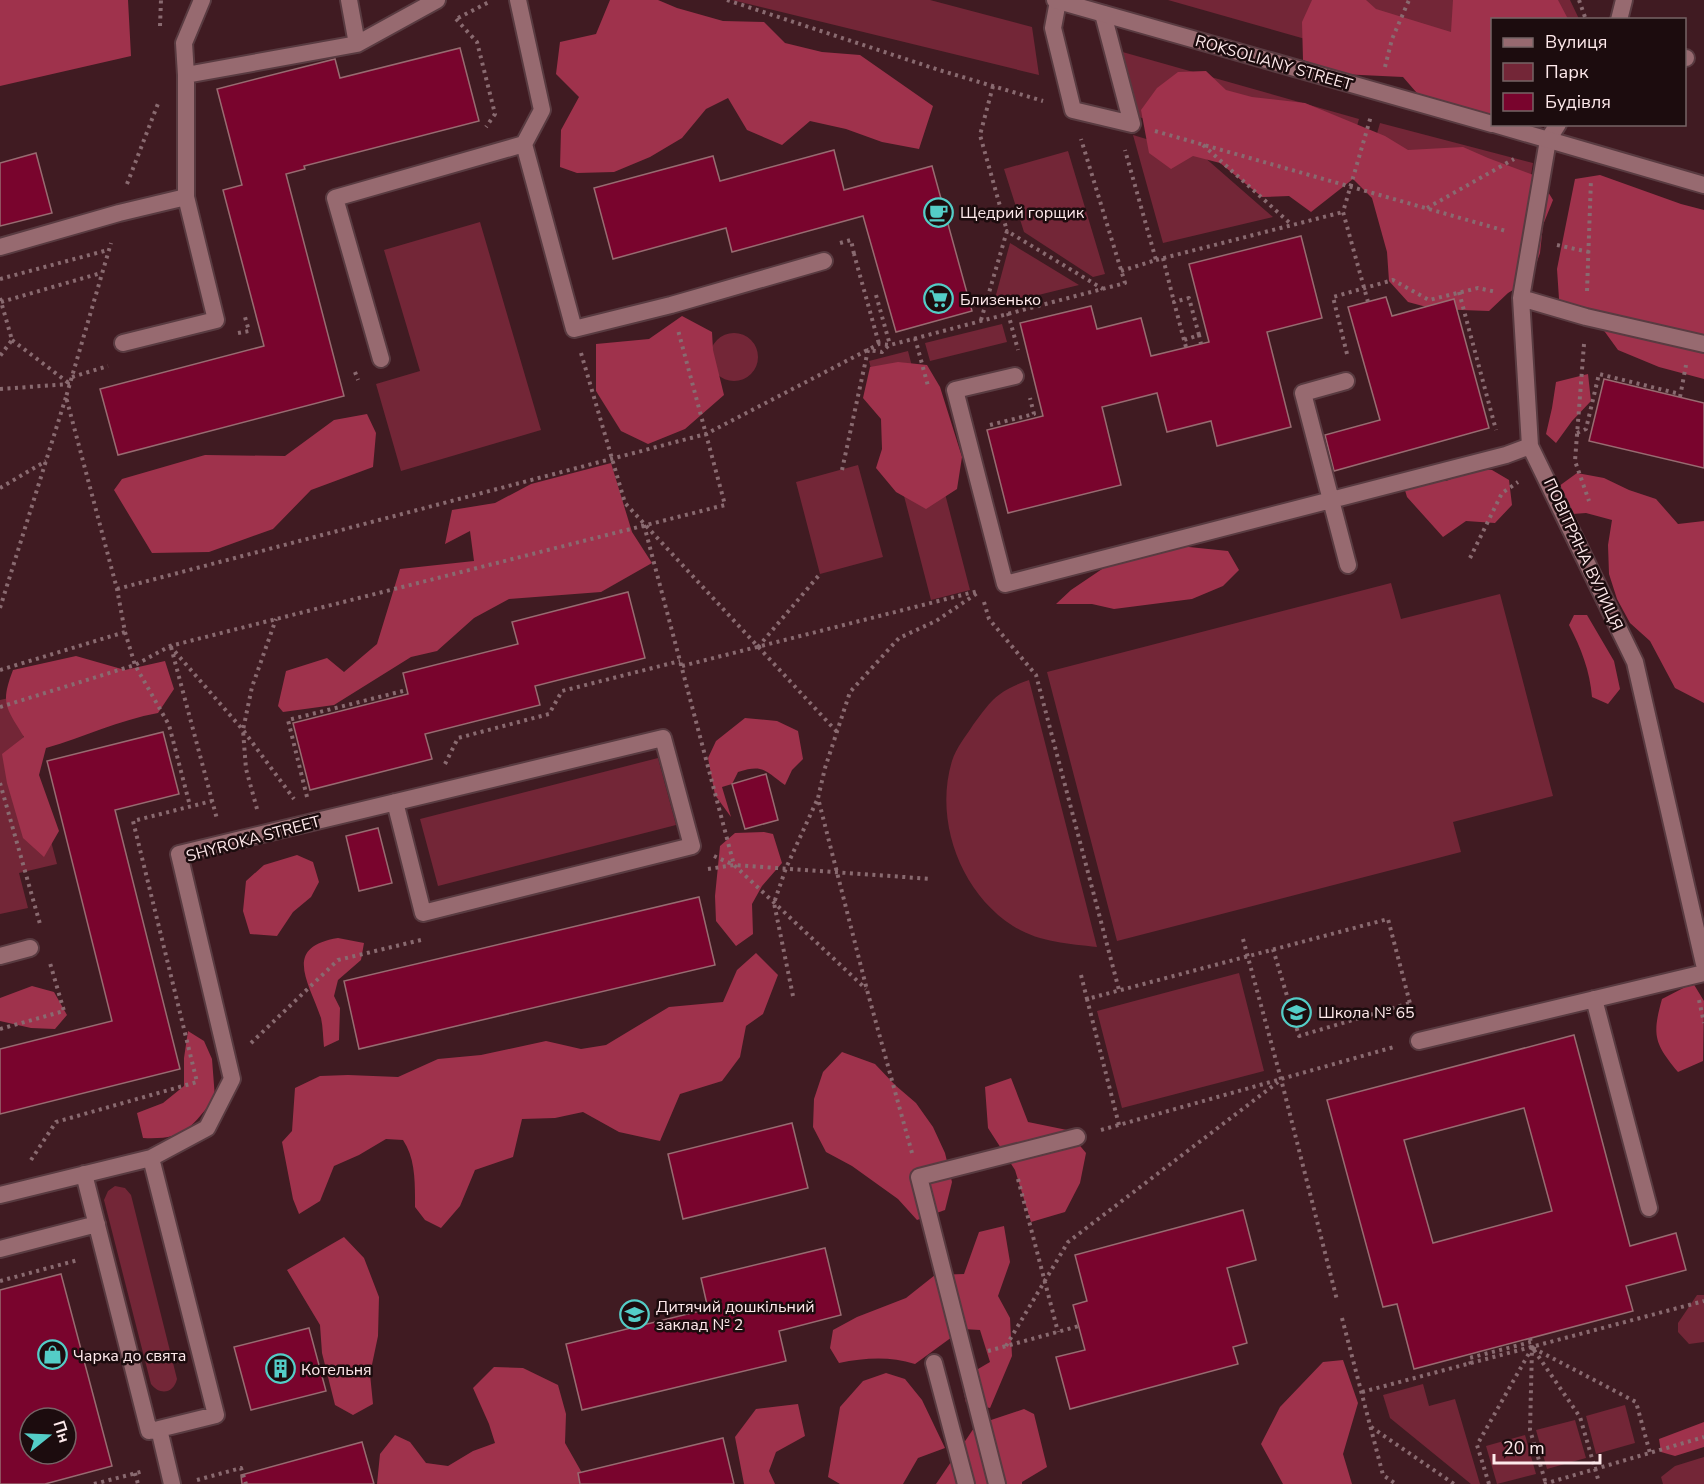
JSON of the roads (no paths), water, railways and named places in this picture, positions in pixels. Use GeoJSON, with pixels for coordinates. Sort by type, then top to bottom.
{"type":"FeatureCollection","features":[{"type":"Feature","properties":{"kind":"street"},"geometry":{"type":"LineString","coordinates":[[123,344],[216,320],[186,197],[184,43],[202,0]]}},
{"type":"Feature","properties":{"kind":"street"},"geometry":{"type":"LineString","coordinates":[[349,0],[357,44]]}},
{"type":"Feature","properties":{"kind":"street"},"geometry":{"type":"LineString","coordinates":[[186,75],[357,44],[436,0]]}},
{"type":"Feature","properties":{"kind":"street"},"geometry":{"type":"LineString","coordinates":[[518,0],[542,110],[524,144],[574,329],[671,305],[824,261]]}},
{"type":"Feature","properties":{"kind":"street"},"geometry":{"type":"LineString","coordinates":[[1056,0],[1053,28],[1073,110],[1124,122],[1103,14]]}},
{"type":"Feature","properties":{"kind":"street","name":"ROKSOLIANY STREET"},"geometry":{"type":"LineString","coordinates":[[1056,0],[1491,123]]}},
{"type":"Feature","properties":{"kind":"street"},"geometry":{"type":"LineString","coordinates":[[1620,18],[1624,0]]}},
{"type":"Feature","properties":{"kind":"street","name":"ROKSOLIANY STREET"},"geometry":{"type":"LineString","coordinates":[[1500,126],[1704,185]]}},
{"type":"Feature","properties":{"kind":"street"},"geometry":{"type":"LineString","coordinates":[[1548,140],[1557,126]]}},
{"type":"Feature","properties":{"kind":"street","name":"ПОВІТРЯНА ВУЛИЦЯ"},"geometry":{"type":"LineString","coordinates":[[1548,140],[1521,298],[1530,446],[1635,662],[1704,964]]}},
{"type":"Feature","properties":{"kind":"street"},"geometry":{"type":"LineString","coordinates":[[381,359],[335,198],[524,144]]}},
{"type":"Feature","properties":{"kind":"street"},"geometry":{"type":"LineString","coordinates":[[0,247],[119,213],[186,197]]}},
{"type":"Feature","properties":{"kind":"street"},"geometry":{"type":"LineString","coordinates":[[1521,298],[1586,317],[1704,344]]}},
{"type":"Feature","properties":{"kind":"street"},"geometry":{"type":"LineString","coordinates":[[1015,376],[955,390],[1005,584],[1506,455],[1530,446]]}},
{"type":"Feature","properties":{"kind":"street"},"geometry":{"type":"LineString","coordinates":[[1346,381],[1303,393],[1348,565]]}},
{"type":"Feature","properties":{"kind":"street","name":"SHYROKA STREET"},"geometry":{"type":"LineString","coordinates":[[0,1195],[151,1158],[207,1128],[232,1079],[179,854],[223,843],[663,738],[692,846],[423,913],[395,802]]}},
{"type":"Feature","properties":{"kind":"street"},"geometry":{"type":"LineString","coordinates":[[0,956],[30,948]]}},
{"type":"Feature","properties":{"kind":"street"},"geometry":{"type":"LineString","coordinates":[[1419,1041],[1704,973]]}},
{"type":"Feature","properties":{"kind":"street"},"geometry":{"type":"LineString","coordinates":[[1594,999],[1649,1208]]}},
{"type":"Feature","properties":{"kind":"street"},"geometry":{"type":"LineString","coordinates":[[996,1484],[919,1177],[1077,1137]]}},
{"type":"Feature","properties":{"kind":"street"},"geometry":{"type":"LineString","coordinates":[[84,1174],[149,1431],[159,1429],[216,1414],[151,1158]]}},
{"type":"Feature","properties":{"kind":"street"},"geometry":{"type":"LineString","coordinates":[[0,1249],[97,1224]]}},
{"type":"Feature","properties":{"kind":"street"},"geometry":{"type":"LineString","coordinates":[[934,1363],[966,1484]]}},
{"type":"Feature","properties":{"kind":"street"},"geometry":{"type":"LineString","coordinates":[[159,1429],[172,1484]]}},
{"type":"Feature","properties":{"kind":"place","name":"Щедрий горщик"},"geometry":{"type":"Point","coordinates":[939,212]}},
{"type":"Feature","properties":{"kind":"place","name":"Близенько"},"geometry":{"type":"Point","coordinates":[939,299]}},
{"type":"Feature","properties":{"kind":"place","name":"Школа № 65"},"geometry":{"type":"Point","coordinates":[1297,1012]}},
{"type":"Feature","properties":{"kind":"place","name":"Дитячий дошкільний заклад № 2"},"geometry":{"type":"Point","coordinates":[635,1315]}},
{"type":"Feature","properties":{"kind":"place","name":"Чарка до свята"},"geometry":{"type":"Point","coordinates":[52,1355]}},
{"type":"Feature","properties":{"kind":"place","name":"Котельня"},"geometry":{"type":"Point","coordinates":[280,1369]}}]}
